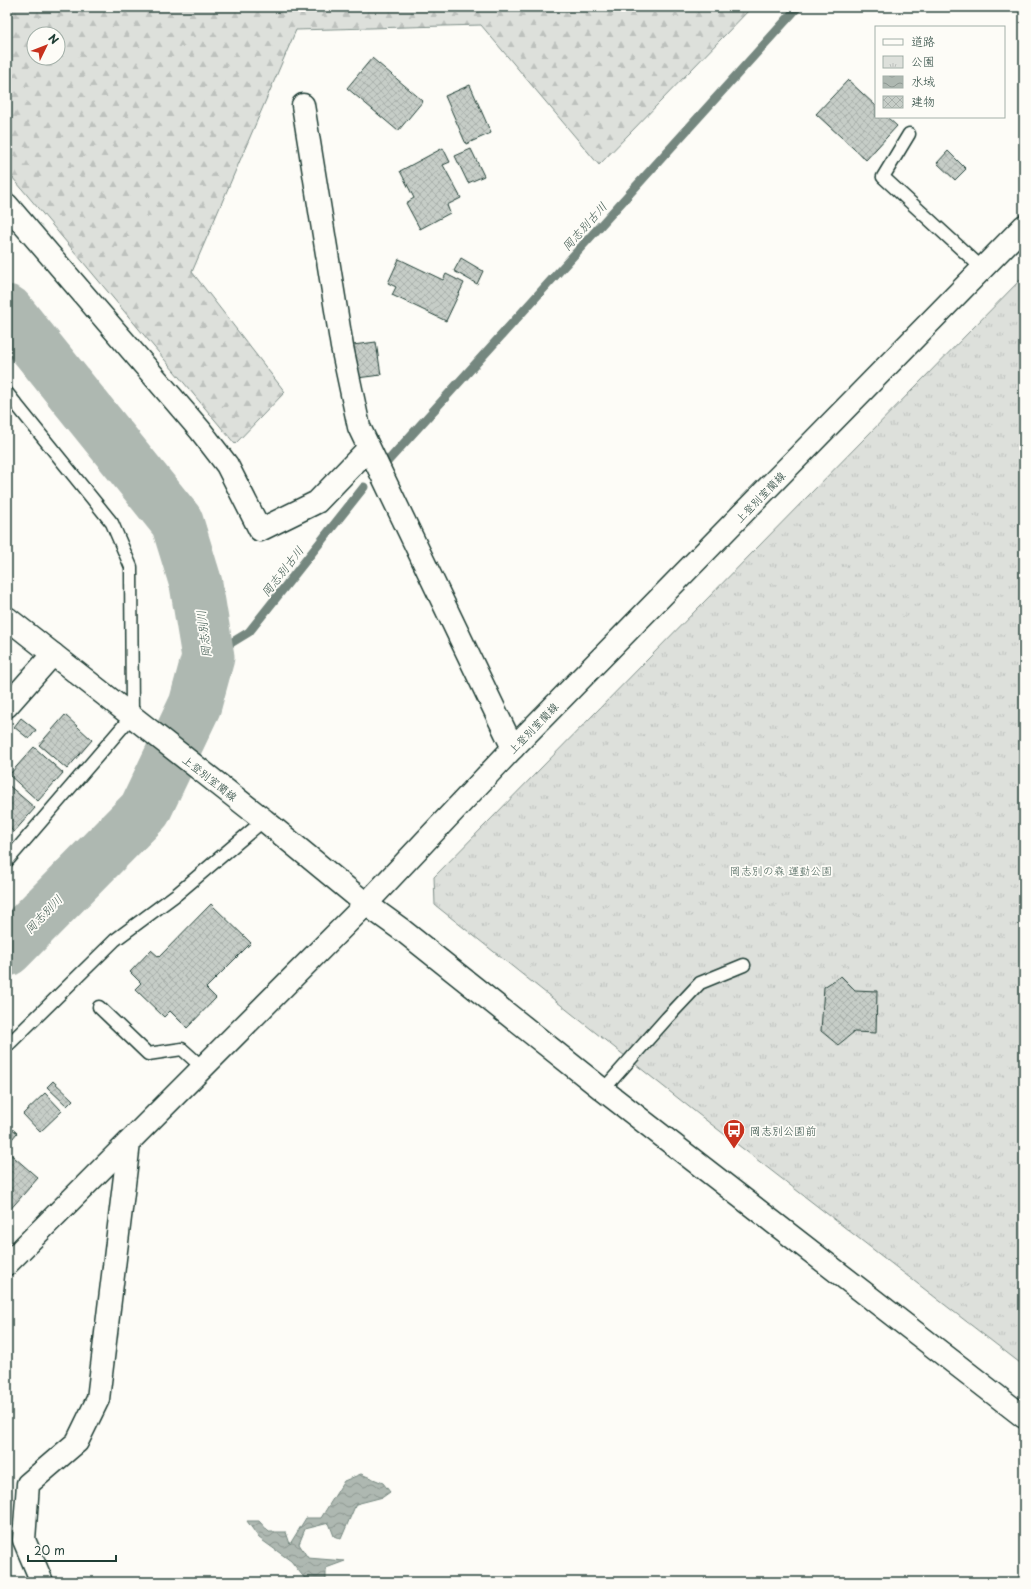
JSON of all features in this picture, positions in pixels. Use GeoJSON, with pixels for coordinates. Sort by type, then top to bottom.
{"type":"FeatureCollection","features":[{"type":"Feature","properties":{"kind":"street"},"geometry":{"type":"LineString","coordinates":[[303,105],[342,347],[359,427],[513,748]]}},
{"type":"Feature","properties":{"kind":"street"},"geometry":{"type":"LineString","coordinates":[[7,205],[195,424],[227,465],[260,530],[316,502],[369,448]]}},
{"type":"Feature","properties":{"kind":"street","name":"上登別室蘭線"},"geometry":{"type":"LineString","coordinates":[[7,618],[264,820],[366,904],[513,748],[1024,226]]}},
{"type":"Feature","properties":{"kind":"street"},"geometry":{"type":"LineString","coordinates":[[7,706],[53,654]]}},
{"type":"Feature","properties":{"kind":"street"},"geometry":{"type":"LineString","coordinates":[[7,1264],[366,904],[402,930],[603,1090],[1024,1417]]}},
{"type":"Feature","properties":{"kind":"street"},"geometry":{"type":"LineString","coordinates":[[42,1582],[24,1540],[28,1484],[77,1442],[98,1399],[129,1143]]}},
{"type":"Feature","properties":{"kind":"lane"},"geometry":{"type":"LineString","coordinates":[[909,134],[883,177],[983,269]]}},
{"type":"Feature","properties":{"kind":"lane"},"geometry":{"type":"LineString","coordinates":[[7,393],[112,522],[131,567],[138,721],[7,861]]}},
{"type":"Feature","properties":{"kind":"lane"},"geometry":{"type":"LineString","coordinates":[[7,1046],[115,940],[177,894],[264,820]]}},
{"type":"Feature","properties":{"kind":"lane"},"geometry":{"type":"LineString","coordinates":[[603,1090],[700,983],[744,965]]}},
{"type":"Feature","properties":{"kind":"lane"},"geometry":{"type":"LineString","coordinates":[[99,1007],[148,1054],[182,1049],[203,1068]]}},
{"type":"Feature","properties":{"kind":"green space"},"geometry":{"type":"Polygon","coordinates":[[[7,7],[752,7],[599,165],[481,25],[296,30],[192,272],[285,392],[235,444],[7,171],[7,7]]]}},
{"type":"Feature","properties":{"kind":"green space","name":"岡志別の森 運動公園"},"geometry":{"type":"Polygon","coordinates":[[[1024,276],[1024,1366],[698,1114],[435,905],[434,877],[1024,276]]]}},
{"type":"Feature","properties":{"kind":"water"},"geometry":{"type":"Polygon","coordinates":[[[361,1474],[383,1483],[390,1492],[383,1497],[356,1504],[341,1539],[334,1536],[329,1523],[305,1529],[299,1544],[308,1558],[345,1561],[326,1568],[326,1581],[306,1580],[291,1561],[259,1538],[247,1521],[259,1521],[269,1532],[286,1532],[290,1544],[306,1518],[321,1518],[344,1481],[361,1474]]]}},
{"type":"Feature","properties":{"kind":"building"},"geometry":{"type":"Polygon","coordinates":[[[372,58],[423,101],[398,131],[347,88],[372,58]]]}},
{"type":"Feature","properties":{"kind":"building"},"geometry":{"type":"Polygon","coordinates":[[[848,80],[875,105],[875,118],[888,118],[897,126],[866,160],[816,114],[848,80]]]}},
{"type":"Feature","properties":{"kind":"building"},"geometry":{"type":"Polygon","coordinates":[[[470,85],[491,133],[466,144],[445,96],[470,85]]]}},
{"type":"Feature","properties":{"kind":"building"},"geometry":{"type":"Polygon","coordinates":[[[443,148],[450,162],[443,165],[461,198],[447,205],[450,213],[420,229],[406,203],[414,198],[400,171],[443,148]]]}},
{"type":"Feature","properties":{"kind":"building"},"geometry":{"type":"Polygon","coordinates":[[[471,149],[484,176],[468,183],[455,156],[471,149]]]}},
{"type":"Feature","properties":{"kind":"building"},"geometry":{"type":"Polygon","coordinates":[[[948,151],[966,169],[955,180],[937,163],[948,151]]]}},
{"type":"Feature","properties":{"kind":"building"},"geometry":{"type":"Polygon","coordinates":[[[461,258],[483,271],[477,284],[454,271],[461,258]]]}},
{"type":"Feature","properties":{"kind":"building"},"geometry":{"type":"Polygon","coordinates":[[[399,259],[443,280],[446,274],[464,283],[446,321],[392,295],[396,287],[388,283],[399,259]]]}},
{"type":"Feature","properties":{"kind":"building"},"geometry":{"type":"Polygon","coordinates":[[[376,342],[381,375],[357,378],[353,345],[376,342]]]}},
{"type":"Feature","properties":{"kind":"building"},"geometry":{"type":"Polygon","coordinates":[[[65,715],[92,740],[67,769],[39,745],[65,715]]]}},
{"type":"Feature","properties":{"kind":"building"},"geometry":{"type":"Polygon","coordinates":[[[21,718],[36,730],[29,739],[14,727],[21,718]]]}},
{"type":"Feature","properties":{"kind":"building"},"geometry":{"type":"Polygon","coordinates":[[[34,747],[63,773],[38,801],[9,775],[34,747]]]}},
{"type":"Feature","properties":{"kind":"building"},"geometry":{"type":"Polygon","coordinates":[[[7,784],[35,808],[14,832],[7,826],[7,817],[10,814],[7,811],[7,784]]]}},
{"type":"Feature","properties":{"kind":"building"},"geometry":{"type":"Polygon","coordinates":[[[211,904],[251,943],[206,988],[216,998],[187,1028],[170,1011],[164,1017],[135,989],[141,983],[130,972],[151,950],[159,957],[211,904]]]}},
{"type":"Feature","properties":{"kind":"building"},"geometry":{"type":"Polygon","coordinates":[[[841,976],[855,990],[877,991],[876,1033],[854,1032],[838,1045],[821,1031],[824,987],[841,976]]]}},
{"type":"Feature","properties":{"kind":"building"},"geometry":{"type":"Polygon","coordinates":[[[53,1081],[73,1100],[67,1106],[47,1087],[53,1081]]]}},
{"type":"Feature","properties":{"kind":"building"},"geometry":{"type":"Polygon","coordinates":[[[45,1093],[62,1111],[40,1132],[23,1114],[45,1093]]]}},
{"type":"Feature","properties":{"kind":"building"},"geometry":{"type":"Polygon","coordinates":[[[7,1124],[17,1133],[7,1145],[7,1124]]]}},
{"type":"Feature","properties":{"kind":"building"},"geometry":{"type":"Polygon","coordinates":[[[7,1151],[38,1178],[7,1213],[7,1151]]]}},
{"type":"Feature","properties":{"kind":"waterway","name":"岡志別古川"},"geometry":{"type":"LineString","coordinates":[[387,462],[798,7]]}},
{"type":"Feature","properties":{"kind":"waterway","name":"岡志別川"},"geometry":{"type":"LineString","coordinates":[[7,311],[177,522],[196,584],[208,657],[195,705],[145,810],[7,950]]}},
{"type":"Feature","properties":{"kind":"waterway","name":"岡志別古川"},"geometry":{"type":"LineString","coordinates":[[208,657],[249,632],[364,487]]}},
{"type":"Feature","properties":{"kind":"place","name":"岡志別公園前"},"geometry":{"type":"Point","coordinates":[734,1150]}}]}
